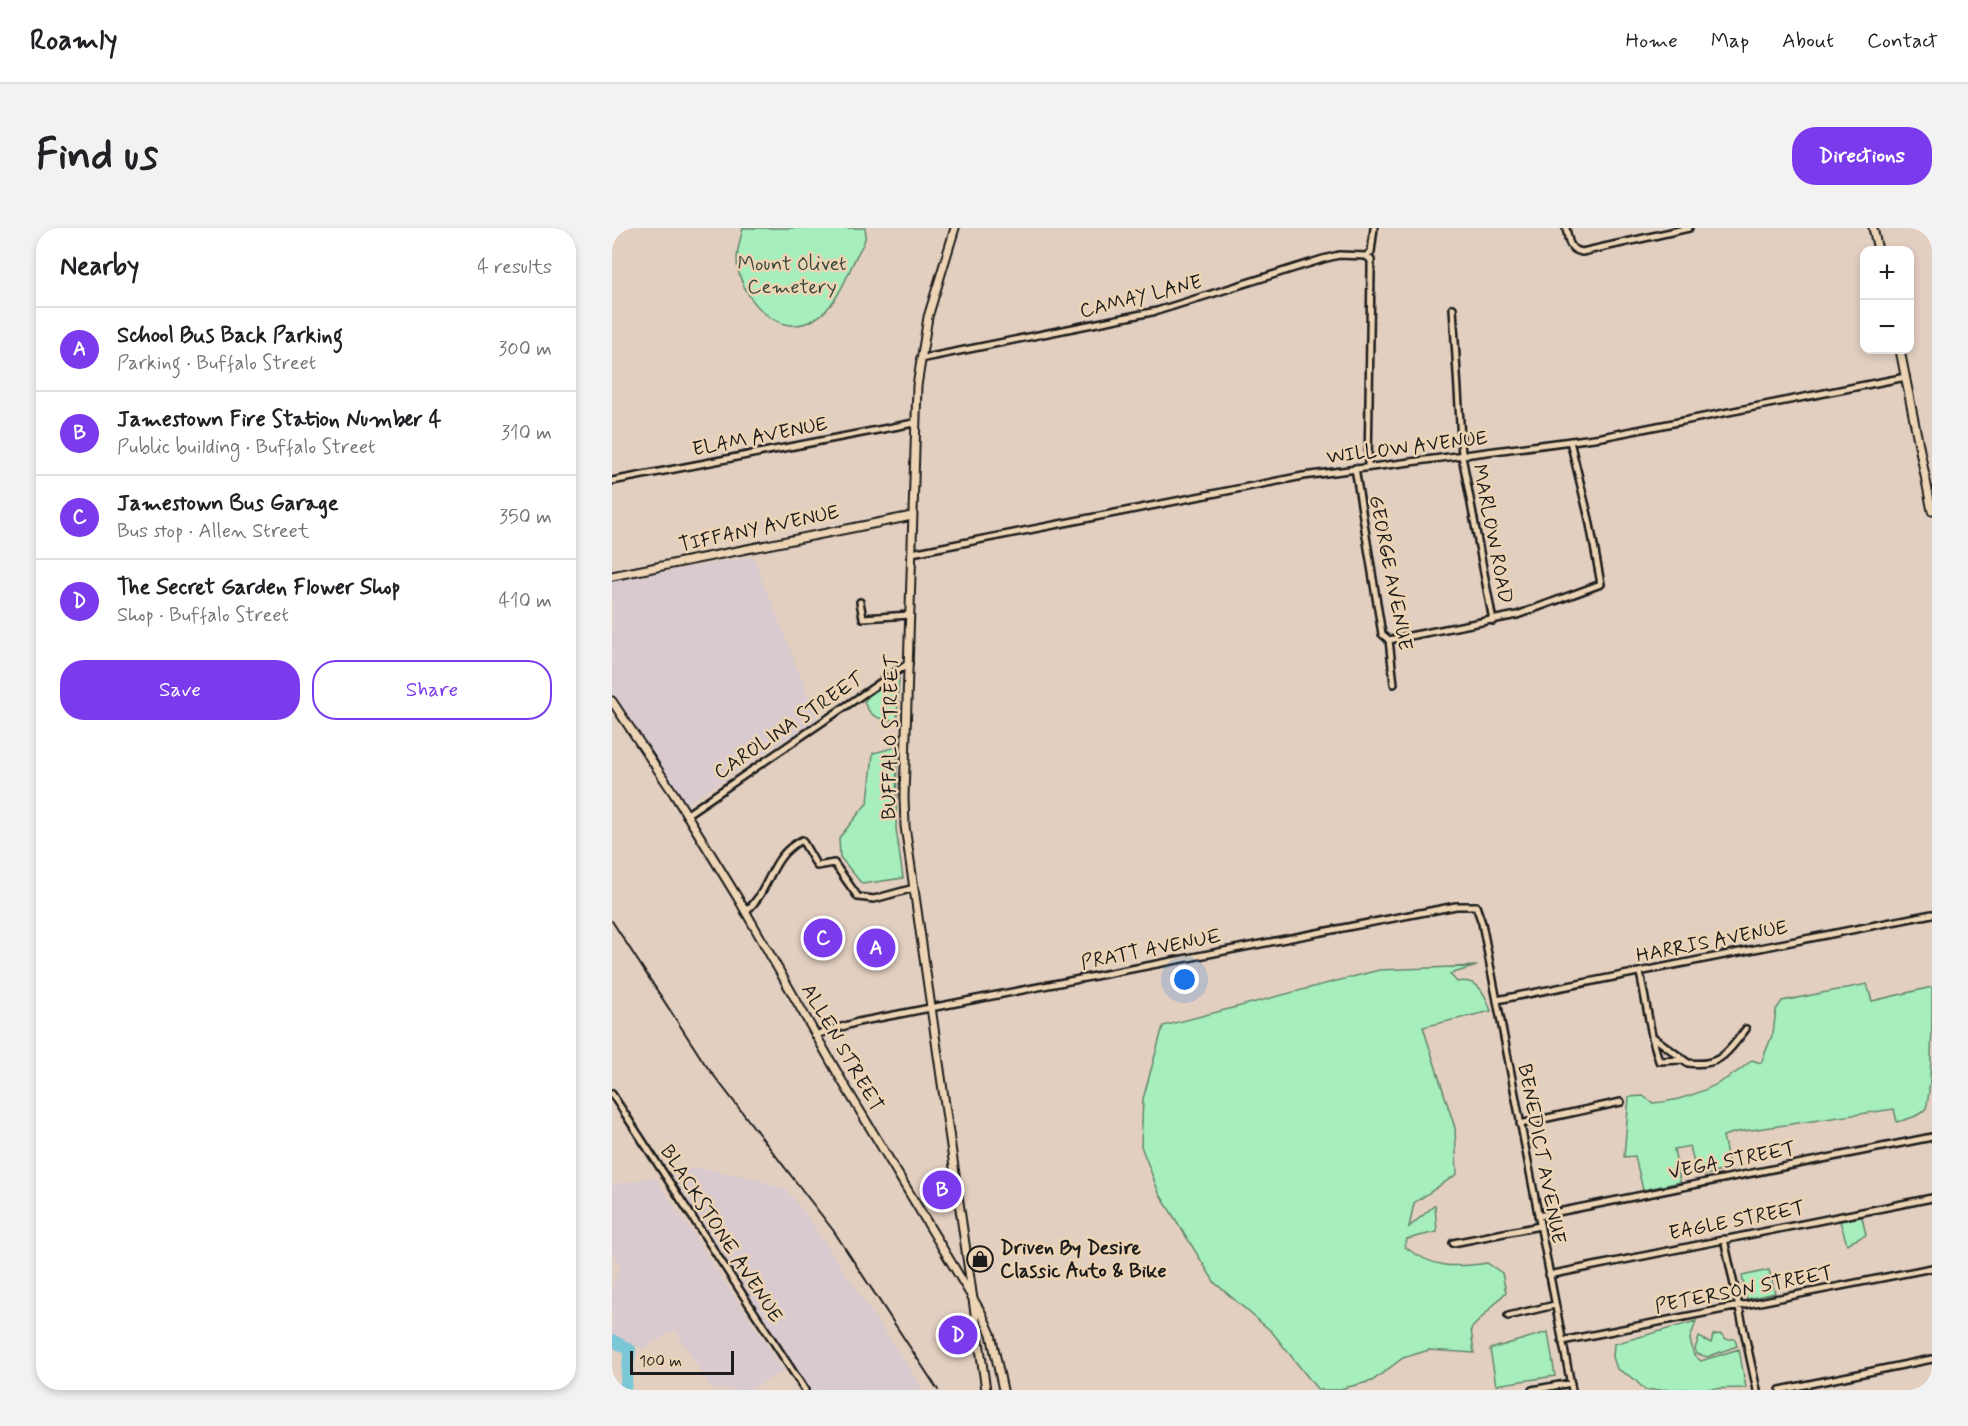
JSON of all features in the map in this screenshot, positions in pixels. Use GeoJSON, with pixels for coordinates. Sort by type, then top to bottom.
{"type":"FeatureCollection","features":[{"type":"Feature","properties":{"kind":"street","name":"BUFFALO STREET"},"geometry":{"type":"LineString","coordinates":[[954,228],[928,317],[920,359],[914,423],[904,797],[914,888],[986,1390]]}},
{"type":"Feature","properties":{"kind":"street"},"geometry":{"type":"LineString","coordinates":[[1368,467],[1371,260],[1366,256],[1371,252],[1374,228]]}},
{"type":"Feature","properties":{"kind":"street"},"geometry":{"type":"LineString","coordinates":[[1566,228],[1572,249],[1582,252],[1689,228]]}},
{"type":"Feature","properties":{"kind":"street"},"geometry":{"type":"LineString","coordinates":[[1873,228],[1877,246]]}},
{"type":"Feature","properties":{"kind":"street","name":"CAMAY LANE"},"geometry":{"type":"LineString","coordinates":[[920,359],[1157,311],[1323,259],[1348,255],[1366,256]]}},
{"type":"Feature","properties":{"kind":"street","name":"MARLOW ROAD"},"geometry":{"type":"LineString","coordinates":[[1453,308],[1462,456],[1493,621]]}},
{"type":"Feature","properties":{"kind":"street"},"geometry":{"type":"LineString","coordinates":[[1901,354],[1932,511]]}},
{"type":"Feature","properties":{"kind":"street","name":"WILLOW AVENUE"},"geometry":{"type":"LineString","coordinates":[[912,553],[1303,476],[1570,441],[1906,377]]}},
{"type":"Feature","properties":{"kind":"street","name":"ELAM AVENUE"},"geometry":{"type":"LineString","coordinates":[[612,482],[914,423]]}},
{"type":"Feature","properties":{"kind":"street"},"geometry":{"type":"LineString","coordinates":[[1389,640],[1517,615],[1595,587],[1601,580],[1570,441]]}},
{"type":"Feature","properties":{"kind":"street","name":"GEORGE AVENUE"},"geometry":{"type":"LineString","coordinates":[[1355,468],[1382,634],[1389,640],[1394,684]]}},
{"type":"Feature","properties":{"kind":"street","name":"TIFFANY AVENUE"},"geometry":{"type":"LineString","coordinates":[[612,576],[912,516]]}},
{"type":"Feature","properties":{"kind":"street"},"geometry":{"type":"LineString","coordinates":[[860,602],[863,618],[910,615]]}},
{"type":"Feature","properties":{"kind":"street","name":"CAROLINA STREET"},"geometry":{"type":"LineString","coordinates":[[686,814],[909,663]]}},
{"type":"Feature","properties":{"kind":"street","name":"ALLEN STREET"},"geometry":{"type":"LineString","coordinates":[[612,701],[686,814],[746,912],[815,1035],[972,1298],[993,1341],[1003,1390]]}},
{"type":"Feature","properties":{"kind":"street"},"geometry":{"type":"LineString","coordinates":[[746,912],[759,897],[775,862],[785,851],[802,840],[817,866],[834,863],[858,897],[874,899],[914,888]]}},
{"type":"Feature","properties":{"kind":"street","name":"PRATT AVENUE"},"geometry":{"type":"LineString","coordinates":[[815,1035],[832,1028],[1459,905],[1476,906],[1482,923]]}},
{"type":"Feature","properties":{"kind":"street","name":"HARRIS AVENUE"},"geometry":{"type":"LineString","coordinates":[[1497,1000],[1932,914]]}},
{"type":"Feature","properties":{"kind":"street","name":"BENEDICT AVENUE"},"geometry":{"type":"LineString","coordinates":[[1482,923],[1572,1390]]}},
{"type":"Feature","properties":{"kind":"street"},"geometry":{"type":"LineString","coordinates":[[1640,972],[1654,1053],[1659,1061],[1684,1060]]}},
{"type":"Feature","properties":{"kind":"street"},"geometry":{"type":"LineString","coordinates":[[1652,1036],[1693,1064],[1719,1059],[1734,1048],[1746,1029]]}},
{"type":"Feature","properties":{"kind":"street","name":"BLACKSTONE AVENUE"},"geometry":{"type":"LineString","coordinates":[[612,1094],[805,1390]]}},
{"type":"Feature","properties":{"kind":"street"},"geometry":{"type":"LineString","coordinates":[[1521,1124],[1621,1102]]}},
{"type":"Feature","properties":{"kind":"street","name":"VEGA STREET"},"geometry":{"type":"LineString","coordinates":[[1538,1216],[1932,1137]]}},
{"type":"Feature","properties":{"kind":"street","name":"EAGLE STREET"},"geometry":{"type":"LineString","coordinates":[[1549,1275],[1932,1198]]}},
{"type":"Feature","properties":{"kind":"street"},"geometry":{"type":"LineString","coordinates":[[1453,1243],[1540,1226]]}},
{"type":"Feature","properties":{"kind":"street"},"geometry":{"type":"LineString","coordinates":[[1724,1239],[1757,1390]]}},
{"type":"Feature","properties":{"kind":"street","name":"PETERSON STREET"},"geometry":{"type":"LineString","coordinates":[[1562,1341],[1932,1268]]}},
{"type":"Feature","properties":{"kind":"street"},"geometry":{"type":"LineString","coordinates":[[1508,1316],[1555,1305]]}},
{"type":"Feature","properties":{"kind":"street"},"geometry":{"type":"LineString","coordinates":[[979,1344],[983,1339],[993,1341]]}},
{"type":"Feature","properties":{"kind":"street"},"geometry":{"type":"LineString","coordinates":[[1780,1390],[1932,1359]]}},
{"type":"Feature","properties":{"kind":"street"},"geometry":{"type":"LineString","coordinates":[[1532,1390],[1571,1383]]}},
{"type":"Feature","properties":{"kind":"shaded area"},"geometry":{"type":"Polygon","coordinates":[[[753,556],[818,719],[683,806],[612,696],[612,581],[753,556]]]}},
{"type":"Feature","properties":{"kind":"shaded area"},"geometry":{"type":"Polygon","coordinates":[[[699,1168],[750,1177],[786,1190],[805,1213],[924,1390],[809,1390],[669,1172],[699,1168]]]}},
{"type":"Feature","properties":{"kind":"shaded area"},"geometry":{"type":"Polygon","coordinates":[[[655,1177],[784,1371],[749,1390],[713,1390],[675,1330],[643,1349],[612,1337],[612,1286],[620,1264],[612,1252],[612,1185],[655,1177]]]}},
{"type":"Feature","properties":{"kind":"green space","name":"Mount Olivet Cemetery"},"geometry":{"type":"Polygon","coordinates":[[[743,228],[865,228],[866,233],[843,286],[833,302],[813,320],[800,325],[775,320],[755,304],[747,293],[738,269],[737,259],[743,228]]]}},
{"type":"Feature","properties":{"kind":"green space"},"geometry":{"type":"Polygon","coordinates":[[[899,678],[897,721],[881,719],[873,715],[864,702],[871,693],[899,678]]]}},
{"type":"Feature","properties":{"kind":"green space"},"geometry":{"type":"Polygon","coordinates":[[[897,747],[896,829],[903,878],[862,884],[840,857],[839,838],[868,802],[873,753],[897,747]]]}},
{"type":"Feature","properties":{"kind":"green space"},"geometry":{"type":"Polygon","coordinates":[[[1477,966],[1450,974],[1457,982],[1470,982],[1480,988],[1491,1011],[1423,1027],[1455,1128],[1457,1174],[1414,1203],[1409,1227],[1435,1205],[1437,1232],[1407,1239],[1405,1247],[1425,1259],[1444,1265],[1464,1266],[1487,1263],[1502,1273],[1506,1292],[1471,1329],[1474,1353],[1429,1350],[1403,1358],[1372,1381],[1336,1390],[1318,1390],[1272,1332],[1215,1283],[1159,1193],[1141,1146],[1143,1099],[1163,1026],[1379,970],[1477,966]]]}},
{"type":"Feature","properties":{"kind":"green space"},"geometry":{"type":"Polygon","coordinates":[[[1867,984],[1872,1001],[1932,987],[1928,1099],[1926,1108],[1920,1114],[1897,1122],[1894,1109],[1737,1132],[1723,1136],[1730,1169],[1700,1176],[1700,1172],[1696,1171],[1690,1146],[1674,1149],[1680,1182],[1643,1190],[1635,1156],[1624,1157],[1629,1097],[1643,1096],[1653,1103],[1680,1099],[1718,1083],[1752,1060],[1761,1063],[1773,1033],[1776,1010],[1782,1001],[1867,984]]]}},
{"type":"Feature","properties":{"kind":"green space"},"geometry":{"type":"Polygon","coordinates":[[[1862,1217],[1866,1235],[1847,1244],[1840,1221],[1862,1217]]]}},
{"type":"Feature","properties":{"kind":"green space"},"geometry":{"type":"Polygon","coordinates":[[[1769,1270],[1775,1293],[1747,1299],[1742,1276],[1769,1270]]]}},
{"type":"Feature","properties":{"kind":"green space"},"geometry":{"type":"Polygon","coordinates":[[[1696,1321],[1690,1339],[1694,1355],[1701,1361],[1739,1349],[1746,1388],[1645,1390],[1633,1378],[1617,1369],[1613,1357],[1614,1344],[1696,1321]]]}},
{"type":"Feature","properties":{"kind":"green space"},"geometry":{"type":"Polygon","coordinates":[[[1548,1332],[1555,1376],[1496,1385],[1490,1349],[1548,1332]]]}},
{"type":"Feature","properties":{"kind":"green space"},"geometry":{"type":"Polygon","coordinates":[[[1721,1334],[1726,1339],[1735,1339],[1737,1346],[1707,1357],[1697,1354],[1695,1349],[1699,1337],[1711,1343],[1713,1335],[1721,1334]]]}},
{"type":"Feature","properties":{"kind":"waterway"},"geometry":{"type":"LineString","coordinates":[[612,1340],[630,1350],[625,1390]]}},
{"type":"Feature","properties":{"kind":"railway"},"geometry":{"type":"LineString","coordinates":[[612,921],[705,1064],[833,1230],[938,1390]]}},
{"type":"Feature","properties":{"kind":"place","name":"Jamestown Bus Garage"},"geometry":{"type":"Point","coordinates":[823,938]}},
{"type":"Feature","properties":{"kind":"place","name":"School Bus Back Parking"},"geometry":{"type":"Point","coordinates":[876,948]}},
{"type":"Feature","properties":{"kind":"place","name":"Jamestown Fire Station Number 4"},"geometry":{"type":"Point","coordinates":[942,1190]}},
{"type":"Feature","properties":{"kind":"place","name":"Driven By Desire Classic Auto & Bike"},"geometry":{"type":"Point","coordinates":[980,1259]}},
{"type":"Feature","properties":{"kind":"place","name":"The Secret Garden Flower Shop"},"geometry":{"type":"Point","coordinates":[958,1335]}}]}
